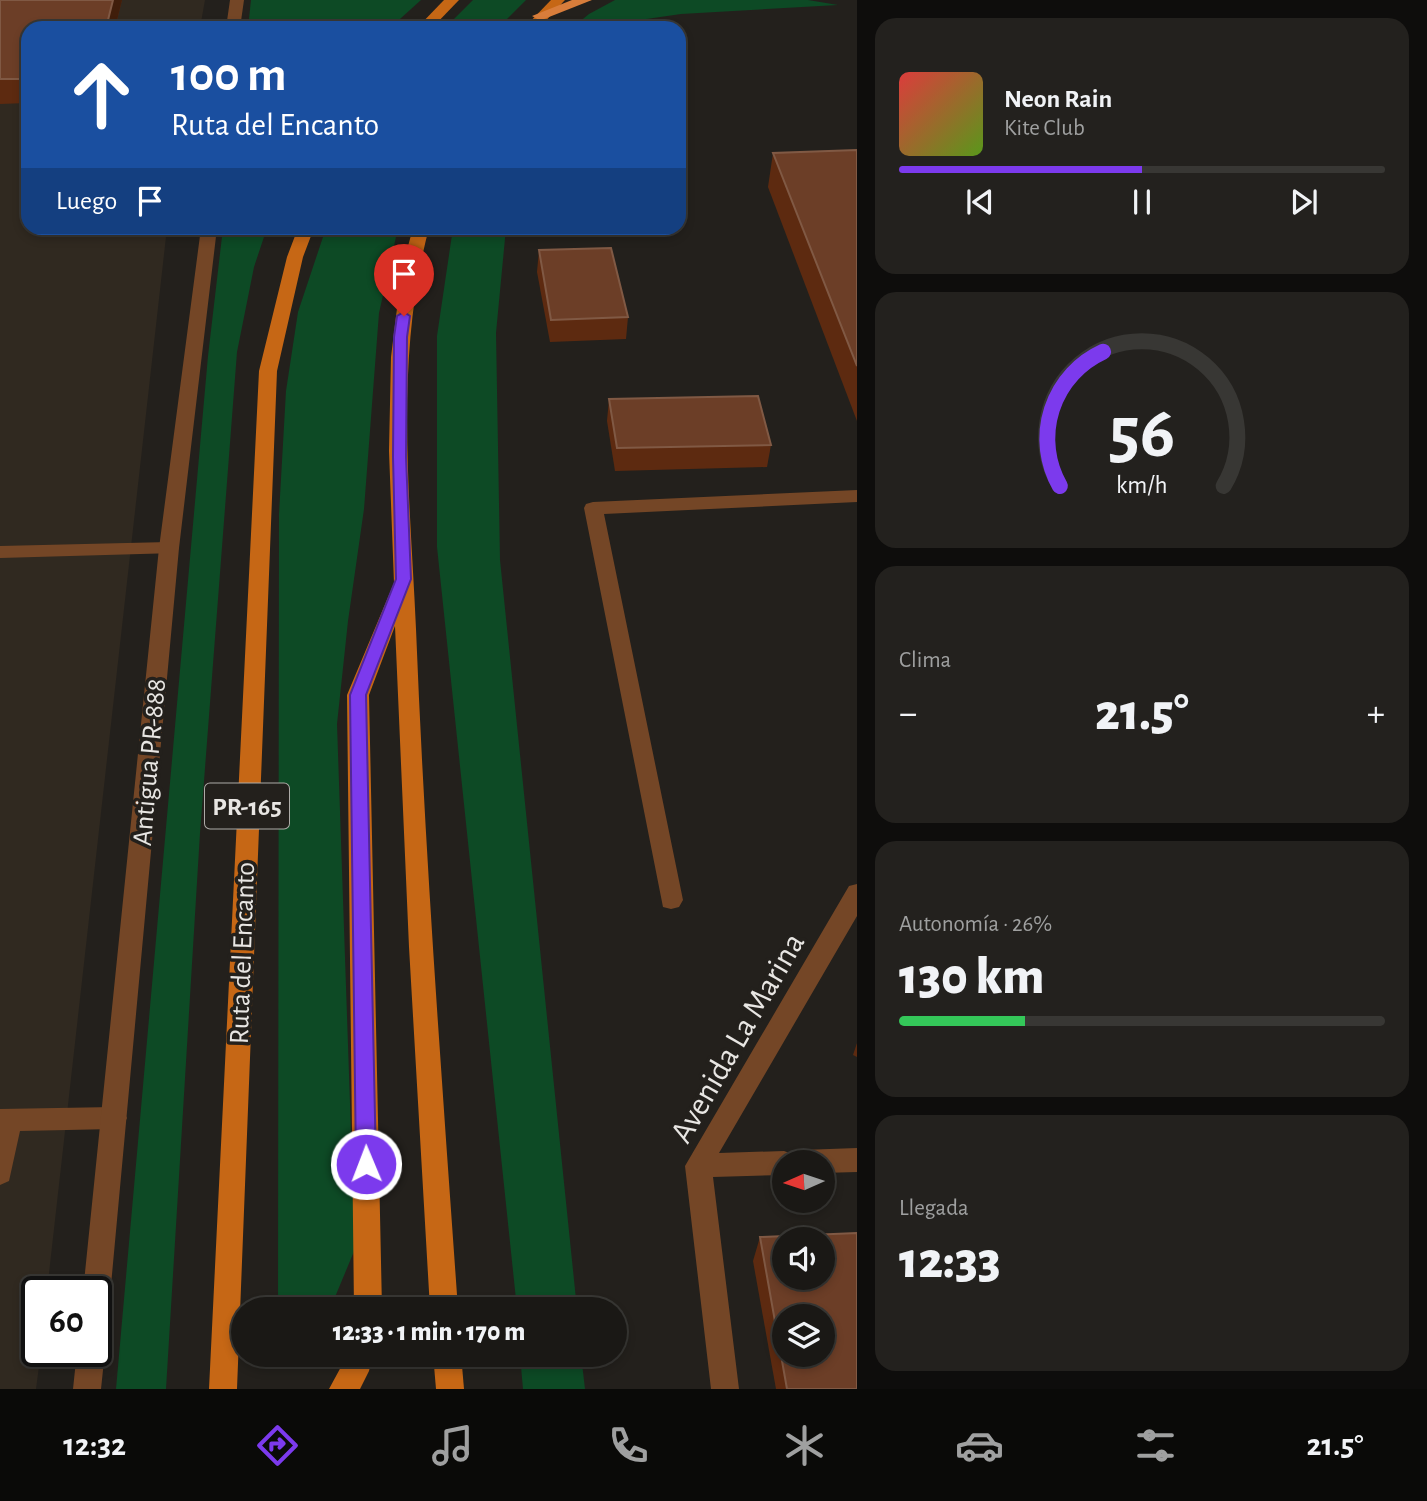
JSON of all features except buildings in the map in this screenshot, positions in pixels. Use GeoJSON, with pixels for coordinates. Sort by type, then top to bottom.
{"type":"FeatureCollection","features":[{"type":"Feature","properties":{"kind":"highway"},"geometry":{"type":"LineString","coordinates":[[537,21],[585,0]]}},
{"type":"Feature","properties":{"kind":"main road"},"geometry":{"type":"LineString","coordinates":[[431,21],[452,0]]}},
{"type":"Feature","properties":{"kind":"main road"},"geometry":{"type":"LineString","coordinates":[[536,21],[558,0]]}},
{"type":"Feature","properties":{"kind":"main road","name":"Ruta del Encanto"},"geometry":{"type":"LineString","coordinates":[[223,1389],[259,519],[268,371],[295,257],[303,235]]}},
{"type":"Feature","properties":{"kind":"main road"},"geometry":{"type":"LineString","coordinates":[[419,235],[413,252],[401,337],[400,457],[424,1015],[443,1297]]}},
{"type":"Feature","properties":{"kind":"main road"},"geometry":{"type":"LineString","coordinates":[[368,1297],[358,695],[404,579]]}},
{"type":"Feature","properties":{"kind":"main road"},"geometry":{"type":"LineString","coordinates":[[343,1389],[356,1367]]}},
{"type":"Feature","properties":{"kind":"main road"},"geometry":{"type":"LineString","coordinates":[[448,1367],[450,1389]]}},
{"type":"Feature","properties":{"kind":"street"},"geometry":{"type":"LineString","coordinates":[[234,21],[237,0]]}},
{"type":"Feature","properties":{"kind":"street","name":"Antigua PR-888"},"geometry":{"type":"LineString","coordinates":[[98,1276],[169,548],[208,235]]}},
{"type":"Feature","properties":{"kind":"street"},"geometry":{"type":"LineString","coordinates":[[671,900],[593,508],[856,496]]}},
{"type":"Feature","properties":{"kind":"street"},"geometry":{"type":"LineString","coordinates":[[0,552],[169,548]]}},
{"type":"Feature","properties":{"kind":"street","name":"Avenida La Marina"},"geometry":{"type":"LineString","coordinates":[[725,1389],[698,1166],[837,931],[856,893]]}},
{"type":"Feature","properties":{"kind":"street"},"geometry":{"type":"LineString","coordinates":[[0,1173],[5,1120],[114,1118]]}},
{"type":"Feature","properties":{"kind":"street"},"geometry":{"type":"LineString","coordinates":[[835,1161],[856,1160]]}},
{"type":"Feature","properties":{"kind":"street"},"geometry":{"type":"LineString","coordinates":[[698,1166],[772,1163]]}},
{"type":"Feature","properties":{"kind":"street"},"geometry":{"type":"LineString","coordinates":[[87,1389],[89,1367]]}},
{"type":"Feature","properties":{"kind":"shaded area"},"geometry":{"type":"Polygon","coordinates":[[[0,0],[205,0],[201,21],[21,21],[21,235],[166,235],[49,1276],[21,1276],[21,1367],[39,1367],[36,1389],[0,1389],[0,0]]]}},
{"type":"Feature","properties":{"kind":"green space"},"geometry":{"type":"Polygon","coordinates":[[[251,0],[421,0],[398,21],[249,21],[251,0]]]}},
{"type":"Feature","properties":{"kind":"green space"},"geometry":{"type":"Polygon","coordinates":[[[473,0],[526,0],[505,21],[452,21],[473,0]]]}},
{"type":"Feature","properties":{"kind":"green space"},"geometry":{"type":"Polygon","coordinates":[[[615,0],[808,0],[838,5],[681,14],[633,21],[580,21],[615,0]]]}},
{"type":"Feature","properties":{"kind":"green space"},"geometry":{"type":"Polygon","coordinates":[[[222,235],[265,235],[254,267],[237,352],[200,833],[166,1389],[116,1389],[208,356],[222,235]]]}},
{"type":"Feature","properties":{"kind":"green space"},"geometry":{"type":"Polygon","coordinates":[[[324,235],[396,235],[379,313],[364,509],[337,724],[355,1249],[335,1297],[278,1297],[279,514],[286,391],[298,312],[324,235]]]}},
{"type":"Feature","properties":{"kind":"green space"},"geometry":{"type":"Polygon","coordinates":[[[452,235],[505,235],[496,333],[500,560],[576,1297],[516,1297],[437,547],[437,336],[452,235]]]}},
{"type":"Feature","properties":{"kind":"green space"},"geometry":{"type":"Polygon","coordinates":[[[521,1367],[582,1367],[585,1389],[523,1389],[521,1367]]]}},
{"type":"Feature","properties":{"kind":"route"},"geometry":{"type":"LineString","coordinates":[[366,1164],[358,695],[404,579],[400,457],[401,337],[404,316]]}}]}
